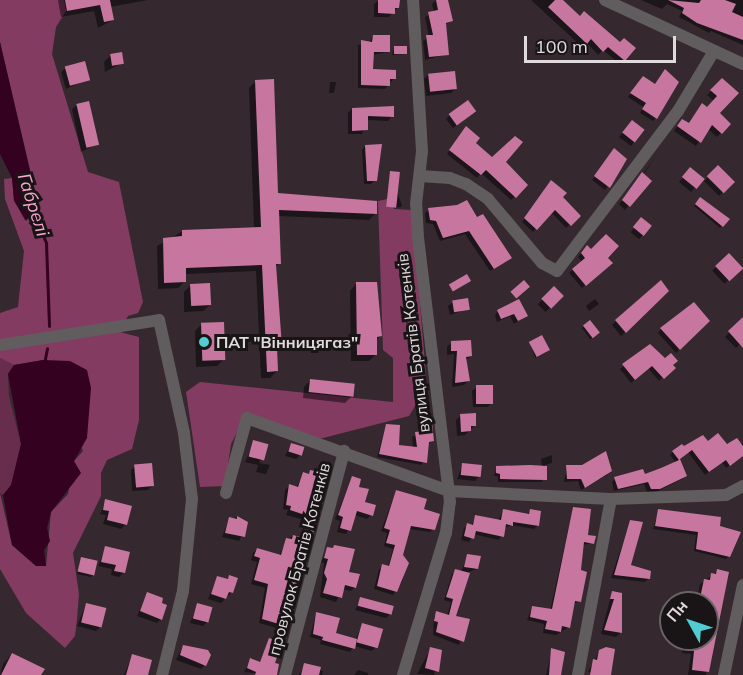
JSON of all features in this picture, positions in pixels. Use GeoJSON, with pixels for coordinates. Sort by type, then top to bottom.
{"type":"FeatureCollection","features":[{"type":"Feature","properties":{"kind":"street","name":"вулиця Братів Котенків"},"geometry":{"type":"LineString","coordinates":[[403,675],[446,532],[449,491],[418,237],[416,204],[422,151],[413,0]]}},
{"type":"Feature","properties":{"kind":"street"},"geometry":{"type":"LineString","coordinates":[[605,0],[743,64]]}},
{"type":"Feature","properties":{"kind":"street"},"geometry":{"type":"LineString","coordinates":[[420,176],[450,178],[466,184],[488,199],[542,263],[557,271],[678,111],[714,51]]}},
{"type":"Feature","properties":{"kind":"street"},"geometry":{"type":"LineString","coordinates":[[0,345],[159,320],[184,434],[192,499],[183,591],[162,675]]}},
{"type":"Feature","properties":{"kind":"street"},"geometry":{"type":"LineString","coordinates":[[226,493],[248,418],[449,491],[611,499],[726,495],[742,488]]}},
{"type":"Feature","properties":{"kind":"street","name":"провулок Братів Котенків"},"geometry":{"type":"LineString","coordinates":[[285,675],[344,452]]}},
{"type":"Feature","properties":{"kind":"street"},"geometry":{"type":"LineString","coordinates":[[578,675],[611,499]]}},
{"type":"Feature","properties":{"kind":"street"},"geometry":{"type":"LineString","coordinates":[[724,675],[743,585]]}},
{"type":"Feature","properties":{"kind":"shaded area"},"geometry":{"type":"Polygon","coordinates":[[[0,0],[64,0],[66,11],[56,27],[52,54],[88,172],[119,182],[143,302],[138,313],[128,316],[120,332],[139,337],[139,420],[132,449],[107,460],[101,473],[101,496],[73,553],[79,594],[77,619],[75,636],[65,648],[26,613],[0,569],[0,493],[12,545],[36,566],[46,566],[51,512],[68,494],[74,461],[83,451],[43,360],[14,365],[0,358],[0,313],[18,307],[24,251],[5,199],[4,179],[12,178],[14,201],[25,220],[38,204],[0,42],[0,0]]]}},
{"type":"Feature","properties":{"kind":"shaded area"},"geometry":{"type":"Polygon","coordinates":[[[392,198],[394,209],[412,210],[427,387],[409,416],[319,439],[247,413],[231,444],[225,486],[200,487],[186,392],[200,382],[393,402],[393,358],[383,350],[378,201],[392,198]]]}},
{"type":"Feature","properties":{"kind":"shaded area"},"geometry":{"type":"Polygon","coordinates":[[[0,358],[14,365],[8,374],[9,396],[21,444],[11,486],[3,495],[0,493],[0,358]]]}},
{"type":"Feature","properties":{"kind":"water"},"geometry":{"type":"Polygon","coordinates":[[[0,42],[38,205],[26,221],[14,200],[12,178],[0,154],[0,42]]]}},
{"type":"Feature","properties":{"kind":"water"},"geometry":{"type":"Polygon","coordinates":[[[43,360],[70,361],[87,370],[91,388],[87,438],[74,461],[81,473],[51,512],[47,528],[50,541],[44,550],[46,566],[36,566],[12,545],[3,495],[11,485],[21,444],[8,374],[14,365],[43,360]]]}},
{"type":"Feature","properties":{"kind":"building"},"geometry":{"type":"Polygon","coordinates":[[[65,0],[110,0],[114,20],[104,22],[100,5],[67,11],[65,0]]]}},
{"type":"Feature","properties":{"kind":"building"},"geometry":{"type":"Polygon","coordinates":[[[378,0],[400,0],[399,8],[395,8],[395,14],[378,13],[378,0]]]}},
{"type":"Feature","properties":{"kind":"building"},"geometry":{"type":"Polygon","coordinates":[[[436,0],[448,0],[453,21],[446,23],[449,55],[429,57],[426,35],[433,35],[428,12],[438,10],[436,0]]]}},
{"type":"Feature","properties":{"kind":"building"},"geometry":{"type":"Polygon","coordinates":[[[555,0],[563,0],[580,16],[584,11],[620,42],[624,38],[636,48],[625,61],[608,47],[603,52],[591,39],[587,44],[548,7],[555,0]]]}},
{"type":"Feature","properties":{"kind":"building"},"geometry":{"type":"Polygon","coordinates":[[[668,0],[699,3],[701,0],[725,0],[736,4],[732,12],[743,17],[743,40],[697,23],[682,13],[684,8],[668,0]]]}},
{"type":"Feature","properties":{"kind":"building"},"geometry":{"type":"Polygon","coordinates":[[[373,35],[390,35],[390,52],[374,52],[373,69],[396,70],[396,79],[390,79],[390,86],[361,85],[361,40],[372,42],[373,35]]]}},
{"type":"Feature","properties":{"kind":"building"},"geometry":{"type":"Polygon","coordinates":[[[394,46],[407,46],[407,54],[394,54],[394,46]]]}},
{"type":"Feature","properties":{"kind":"building"},"geometry":{"type":"Polygon","coordinates":[[[122,52],[124,64],[112,66],[110,54],[122,52]]]}},
{"type":"Feature","properties":{"kind":"building"},"geometry":{"type":"Polygon","coordinates":[[[85,61],[90,80],[70,86],[65,66],[85,61]]]}},
{"type":"Feature","properties":{"kind":"building"},"geometry":{"type":"Polygon","coordinates":[[[665,69],[679,82],[657,119],[642,109],[646,103],[630,93],[643,76],[655,84],[665,69]]]}},
{"type":"Feature","properties":{"kind":"building"},"geometry":{"type":"Polygon","coordinates":[[[455,71],[457,89],[430,92],[428,74],[455,71]]]}},
{"type":"Feature","properties":{"kind":"building"},"geometry":{"type":"Polygon","coordinates":[[[722,78],[739,93],[720,113],[731,124],[722,134],[712,125],[701,143],[677,126],[682,119],[689,123],[702,103],[707,107],[717,96],[710,90],[722,78]]]}},
{"type":"Feature","properties":{"kind":"building"},"geometry":{"type":"Polygon","coordinates":[[[274,79],[278,193],[377,201],[377,214],[279,210],[281,264],[276,264],[282,347],[277,347],[278,371],[267,372],[262,265],[186,268],[186,282],[164,283],[163,238],[182,236],[182,230],[261,227],[255,80],[274,79]]]}},
{"type":"Feature","properties":{"kind":"building"},"geometry":{"type":"Polygon","coordinates":[[[468,100],[476,111],[457,125],[449,114],[468,100]]]}},
{"type":"Feature","properties":{"kind":"building"},"geometry":{"type":"Polygon","coordinates":[[[89,101],[99,145],[86,148],[76,104],[89,101]]]}},
{"type":"Feature","properties":{"kind":"building"},"geometry":{"type":"Polygon","coordinates":[[[394,106],[394,117],[368,116],[368,130],[352,131],[352,108],[394,106]]]}},
{"type":"Feature","properties":{"kind":"building"},"geometry":{"type":"Polygon","coordinates":[[[632,120],[645,130],[635,142],[622,133],[632,120]]]}},
{"type":"Feature","properties":{"kind":"building"},"geometry":{"type":"Polygon","coordinates":[[[466,126],[480,138],[476,143],[492,157],[515,136],[523,142],[506,162],[528,185],[516,198],[486,170],[481,175],[449,150],[466,126]]]}},
{"type":"Feature","properties":{"kind":"building"},"geometry":{"type":"Polygon","coordinates":[[[382,144],[377,181],[367,181],[365,145],[382,144]]]}},
{"type":"Feature","properties":{"kind":"building"},"geometry":{"type":"Polygon","coordinates":[[[614,148],[627,159],[610,188],[594,176],[614,148]]]}},
{"type":"Feature","properties":{"kind":"building"},"geometry":{"type":"Polygon","coordinates":[[[718,165],[735,182],[724,193],[707,176],[718,165]]]}},
{"type":"Feature","properties":{"kind":"building"},"geometry":{"type":"Polygon","coordinates":[[[690,167],[705,179],[697,189],[682,177],[690,167]]]}},
{"type":"Feature","properties":{"kind":"building"},"geometry":{"type":"Polygon","coordinates":[[[390,171],[400,172],[396,208],[386,207],[390,171]]]}},
{"type":"Feature","properties":{"kind":"building"},"geometry":{"type":"Polygon","coordinates":[[[642,172],[652,181],[630,207],[622,200],[642,172]]]}},
{"type":"Feature","properties":{"kind":"building"},"geometry":{"type":"Polygon","coordinates":[[[551,180],[567,193],[563,197],[581,216],[571,226],[555,210],[537,230],[524,218],[551,180]]]}},
{"type":"Feature","properties":{"kind":"building"},"geometry":{"type":"Polygon","coordinates":[[[700,197],[730,219],[723,227],[695,204],[700,197]]]}},
{"type":"Feature","properties":{"kind":"building"},"geometry":{"type":"Polygon","coordinates":[[[467,200],[477,217],[483,214],[512,258],[494,269],[469,231],[443,238],[436,221],[430,220],[428,208],[457,205],[467,200]]]}},
{"type":"Feature","properties":{"kind":"building"},"geometry":{"type":"Polygon","coordinates":[[[641,217],[652,226],[644,236],[633,227],[641,217]]]}},
{"type":"Feature","properties":{"kind":"building"},"geometry":{"type":"Polygon","coordinates":[[[606,234],[619,246],[608,258],[613,263],[586,286],[572,269],[585,258],[581,253],[587,245],[591,249],[606,234]]]}},
{"type":"Feature","properties":{"kind":"building"},"geometry":{"type":"Polygon","coordinates":[[[729,253],[743,268],[729,281],[715,266],[729,253]]]}},
{"type":"Feature","properties":{"kind":"building"},"geometry":{"type":"Polygon","coordinates":[[[467,274],[471,281],[453,291],[449,284],[467,274]]]}},
{"type":"Feature","properties":{"kind":"building"},"geometry":{"type":"Polygon","coordinates":[[[524,280],[530,287],[516,299],[510,292],[524,280]]]}},
{"type":"Feature","properties":{"kind":"building"},"geometry":{"type":"Polygon","coordinates":[[[661,280],[669,291],[626,333],[615,320],[661,280]]]}},
{"type":"Feature","properties":{"kind":"building"},"geometry":{"type":"Polygon","coordinates":[[[356,282],[377,282],[382,336],[377,337],[377,355],[357,355],[356,282]]]}},
{"type":"Feature","properties":{"kind":"building"},"geometry":{"type":"Polygon","coordinates":[[[210,283],[211,305],[191,306],[190,284],[210,283]]]}},
{"type":"Feature","properties":{"kind":"building"},"geometry":{"type":"Polygon","coordinates":[[[554,286],[564,296],[551,309],[541,299],[554,286]]]}},
{"type":"Feature","properties":{"kind":"building"},"geometry":{"type":"Polygon","coordinates":[[[468,298],[470,310],[454,312],[452,301],[468,298]]]}},
{"type":"Feature","properties":{"kind":"building"},"geometry":{"type":"Polygon","coordinates":[[[519,299],[528,316],[518,321],[514,314],[501,319],[497,310],[519,299]]]}},
{"type":"Feature","properties":{"kind":"building"},"geometry":{"type":"Polygon","coordinates":[[[694,302],[710,321],[680,350],[660,328],[694,302]]]}},
{"type":"Feature","properties":{"kind":"building"},"geometry":{"type":"Polygon","coordinates":[[[743,317],[743,348],[728,331],[743,317]]]}},
{"type":"Feature","properties":{"kind":"building"},"geometry":{"type":"Polygon","coordinates":[[[590,320],[600,333],[593,338],[583,326],[590,320]]]}},
{"type":"Feature","properties":{"kind":"building"},"geometry":{"type":"Polygon","coordinates":[[[224,322],[225,360],[202,361],[201,323],[224,322]]]}},
{"type":"Feature","properties":{"kind":"building"},"geometry":{"type":"Polygon","coordinates":[[[542,335],[550,350],[537,357],[529,342],[542,335]]]}},
{"type":"Feature","properties":{"kind":"building"},"geometry":{"type":"Polygon","coordinates":[[[471,340],[472,356],[466,357],[470,381],[455,383],[457,351],[451,351],[451,341],[471,340]]]}},
{"type":"Feature","properties":{"kind":"building"},"geometry":{"type":"Polygon","coordinates":[[[650,344],[665,358],[671,353],[678,361],[673,365],[676,368],[664,379],[652,366],[635,380],[622,364],[650,344]]]}},
{"type":"Feature","properties":{"kind":"building"},"geometry":{"type":"Polygon","coordinates":[[[310,379],[355,384],[353,397],[309,392],[310,379]]]}},
{"type":"Feature","properties":{"kind":"building"},"geometry":{"type":"Polygon","coordinates":[[[476,385],[493,385],[493,404],[476,404],[476,385]]]}},
{"type":"Feature","properties":{"kind":"building"},"geometry":{"type":"Polygon","coordinates":[[[476,413],[476,426],[471,426],[471,431],[461,432],[460,414],[476,413]]]}},
{"type":"Feature","properties":{"kind":"building"},"geometry":{"type":"Polygon","coordinates":[[[432,422],[434,441],[429,442],[427,463],[379,454],[386,424],[400,425],[399,445],[417,447],[415,432],[425,431],[424,423],[432,422]]]}},
{"type":"Feature","properties":{"kind":"building"},"geometry":{"type":"Polygon","coordinates":[[[718,433],[727,444],[737,438],[743,446],[743,456],[730,466],[726,460],[709,472],[692,450],[680,459],[687,476],[660,489],[651,489],[648,482],[618,489],[614,477],[643,469],[645,474],[661,468],[679,460],[672,451],[682,444],[684,446],[703,435],[708,441],[718,433]]]}},
{"type":"Feature","properties":{"kind":"building"},"geometry":{"type":"Polygon","coordinates":[[[253,440],[268,444],[264,461],[249,456],[253,440]]]}},
{"type":"Feature","properties":{"kind":"building"},"geometry":{"type":"Polygon","coordinates":[[[291,443],[304,447],[302,456],[288,452],[291,443]]]}},
{"type":"Feature","properties":{"kind":"building"},"geometry":{"type":"Polygon","coordinates":[[[606,451],[612,471],[585,488],[581,479],[567,479],[566,465],[582,465],[606,451]]]}},
{"type":"Feature","properties":{"kind":"building"},"geometry":{"type":"Polygon","coordinates":[[[152,463],[154,486],[136,487],[134,465],[152,463]]]}},
{"type":"Feature","properties":{"kind":"building"},"geometry":{"type":"Polygon","coordinates":[[[462,463],[482,465],[481,477],[461,475],[462,463]]]}},
{"type":"Feature","properties":{"kind":"building"},"geometry":{"type":"Polygon","coordinates":[[[496,466],[547,466],[547,480],[500,479],[500,474],[496,473],[496,466]]]}},
{"type":"Feature","properties":{"kind":"building"},"geometry":{"type":"Polygon","coordinates":[[[310,470],[328,474],[314,518],[290,510],[291,506],[286,505],[289,484],[298,487],[303,472],[309,474],[310,470]]]}},
{"type":"Feature","properties":{"kind":"building"},"geometry":{"type":"Polygon","coordinates":[[[352,476],[361,479],[359,487],[369,489],[365,502],[376,505],[373,516],[357,511],[351,531],[340,528],[343,517],[338,515],[352,476]]]}},
{"type":"Feature","properties":{"kind":"building"},"geometry":{"type":"Polygon","coordinates":[[[396,490],[427,499],[424,509],[440,514],[435,530],[411,526],[403,555],[409,563],[397,592],[377,586],[382,564],[389,566],[395,545],[386,543],[390,530],[384,528],[396,490]]]}},
{"type":"Feature","properties":{"kind":"building"},"geometry":{"type":"Polygon","coordinates":[[[105,499],[132,506],[127,525],[107,520],[109,511],[103,510],[105,499]]]}},
{"type":"Feature","properties":{"kind":"building"},"geometry":{"type":"Polygon","coordinates":[[[573,507],[591,509],[588,535],[596,536],[594,544],[584,542],[581,570],[587,572],[581,602],[575,601],[570,628],[562,626],[561,632],[545,629],[547,621],[530,617],[532,606],[552,609],[573,507]]]}},
{"type":"Feature","properties":{"kind":"building"},"geometry":{"type":"Polygon","coordinates":[[[503,509],[529,514],[530,509],[541,511],[539,526],[513,522],[513,526],[506,524],[504,537],[476,531],[474,539],[464,536],[467,523],[473,525],[475,515],[501,520],[503,509]]]}},
{"type":"Feature","properties":{"kind":"building"},"geometry":{"type":"Polygon","coordinates":[[[658,509],[721,517],[720,526],[741,532],[730,557],[696,549],[698,532],[655,526],[658,509]]]}},
{"type":"Feature","properties":{"kind":"building"},"geometry":{"type":"Polygon","coordinates":[[[237,516],[248,522],[245,537],[225,533],[229,517],[237,519],[237,516]]]}},
{"type":"Feature","properties":{"kind":"building"},"geometry":{"type":"Polygon","coordinates":[[[630,520],[643,522],[631,565],[651,571],[650,579],[614,575],[630,520]]]}},
{"type":"Feature","properties":{"kind":"building"},"geometry":{"type":"Polygon","coordinates":[[[312,526],[315,527],[293,599],[296,600],[289,627],[262,619],[268,584],[254,580],[260,558],[254,556],[257,548],[281,555],[286,538],[292,539],[293,535],[307,539],[312,526]]]}},
{"type":"Feature","properties":{"kind":"building"},"geometry":{"type":"Polygon","coordinates":[[[334,545],[355,549],[349,572],[360,574],[356,588],[345,585],[342,598],[323,593],[327,579],[324,573],[328,559],[324,558],[327,547],[333,548],[334,545]]]}},
{"type":"Feature","properties":{"kind":"building"},"geometry":{"type":"Polygon","coordinates":[[[105,546],[130,552],[125,573],[114,571],[116,565],[101,562],[105,546]]]}},
{"type":"Feature","properties":{"kind":"building"},"geometry":{"type":"Polygon","coordinates":[[[467,554],[481,556],[478,569],[464,567],[467,554]]]}},
{"type":"Feature","properties":{"kind":"building"},"geometry":{"type":"Polygon","coordinates":[[[81,557],[98,561],[94,575],[78,572],[81,557]]]}},
{"type":"Feature","properties":{"kind":"building"},"geometry":{"type":"Polygon","coordinates":[[[455,569],[470,573],[456,616],[470,619],[464,642],[436,632],[438,622],[434,621],[436,611],[449,615],[453,599],[446,597],[455,569]]]}},
{"type":"Feature","properties":{"kind":"building"},"geometry":{"type":"Polygon","coordinates":[[[717,569],[729,572],[719,622],[719,591],[702,591],[704,579],[710,580],[711,573],[716,574],[717,569]]]}},
{"type":"Feature","properties":{"kind":"building"},"geometry":{"type":"Polygon","coordinates":[[[229,575],[238,578],[233,593],[229,592],[226,599],[211,594],[217,576],[228,579],[229,575]]]}},
{"type":"Feature","properties":{"kind":"building"},"geometry":{"type":"Polygon","coordinates":[[[612,591],[622,593],[622,633],[604,630],[614,599],[610,599],[612,591]]]}},
{"type":"Feature","properties":{"kind":"building"},"geometry":{"type":"Polygon","coordinates":[[[147,592],[163,598],[162,603],[167,605],[162,620],[140,611],[147,592]]]}},
{"type":"Feature","properties":{"kind":"building"},"geometry":{"type":"Polygon","coordinates":[[[360,597],[394,606],[391,615],[358,606],[360,597]]]}},
{"type":"Feature","properties":{"kind":"building"},"geometry":{"type":"Polygon","coordinates":[[[86,603],[106,608],[102,627],[81,622],[86,603]]]}},
{"type":"Feature","properties":{"kind":"building"},"geometry":{"type":"Polygon","coordinates":[[[197,603],[212,607],[208,623],[193,618],[197,603]]]}},
{"type":"Feature","properties":{"kind":"building"},"geometry":{"type":"Polygon","coordinates":[[[316,612],[340,618],[336,633],[357,639],[355,649],[322,640],[323,637],[313,634],[316,612]]]}},
{"type":"Feature","properties":{"kind":"building"},"geometry":{"type":"Polygon","coordinates":[[[362,623],[383,629],[378,648],[356,642],[362,623]]]}},
{"type":"Feature","properties":{"kind":"building"},"geometry":{"type":"Polygon","coordinates":[[[269,638],[282,643],[275,663],[279,664],[277,675],[255,675],[256,672],[247,668],[250,658],[260,662],[269,638]]]}},
{"type":"Feature","properties":{"kind":"building"},"geometry":{"type":"Polygon","coordinates":[[[183,645],[208,650],[211,655],[206,666],[180,655],[183,645]]]}},
{"type":"Feature","properties":{"kind":"building"},"geometry":{"type":"Polygon","coordinates":[[[430,647],[442,650],[439,672],[425,668],[430,647]]]}},
{"type":"Feature","properties":{"kind":"building"},"geometry":{"type":"Polygon","coordinates":[[[606,647],[615,649],[611,675],[590,675],[593,659],[597,660],[599,650],[606,647]]]}},
{"type":"Feature","properties":{"kind":"building"},"geometry":{"type":"Polygon","coordinates":[[[551,648],[565,652],[561,675],[549,675],[551,648]]]}},
{"type":"Feature","properties":{"kind":"building"},"geometry":{"type":"Polygon","coordinates":[[[694,651],[713,651],[709,672],[692,670],[694,651]]]}},
{"type":"Feature","properties":{"kind":"building"},"geometry":{"type":"Polygon","coordinates":[[[12,653],[45,669],[41,675],[1,675],[12,653]]]}},
{"type":"Feature","properties":{"kind":"building"},"geometry":{"type":"Polygon","coordinates":[[[132,654],[152,660],[148,675],[126,675],[132,654]]]}},
{"type":"Feature","properties":{"kind":"building"},"geometry":{"type":"Polygon","coordinates":[[[304,663],[321,667],[319,675],[301,675],[304,663]]]}},
{"type":"Feature","properties":{"kind":"waterway","name":"Габрелі"},"geometry":{"type":"LineString","coordinates":[[32,208],[46,243],[49,326]]}},
{"type":"Feature","properties":{"kind":"waterway","name":"Габрелі"},"geometry":{"type":"LineString","coordinates":[[44,364],[47,348]]}},
{"type":"Feature","properties":{"kind":"place","name":"ПАТ \"Вінницягаз\""},"geometry":{"type":"Point","coordinates":[204,342]}}]}
